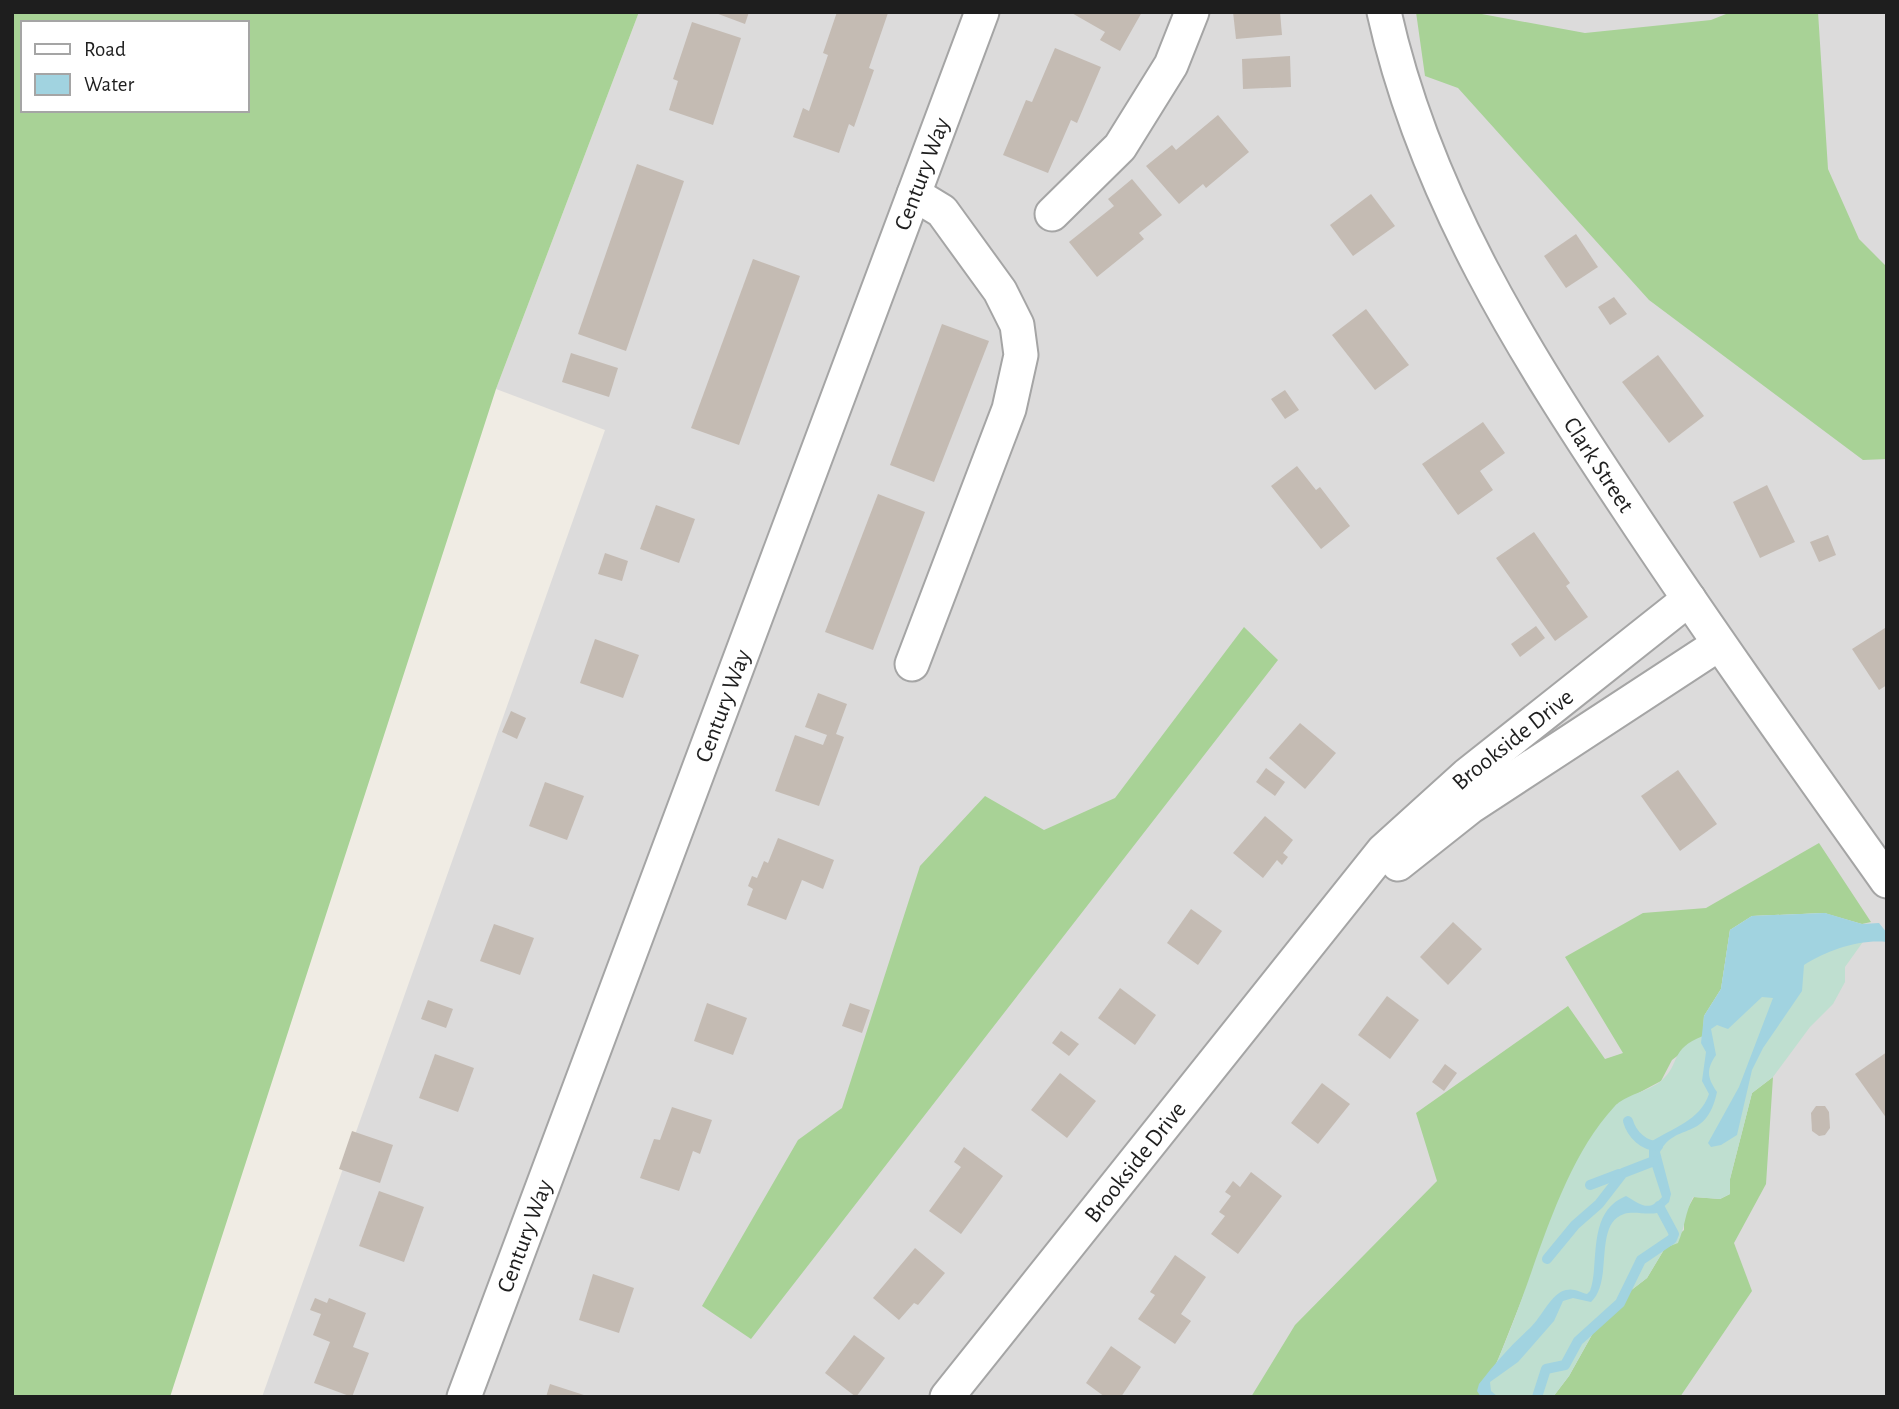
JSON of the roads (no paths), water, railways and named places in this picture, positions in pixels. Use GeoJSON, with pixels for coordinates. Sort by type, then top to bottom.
{"type":"FeatureCollection","features":[{"type":"Feature","properties":{"kind":"street","name":"Century Way"},"geometry":{"type":"LineString","coordinates":[[464,1397],[982,12]]}},
{"type":"Feature","properties":{"kind":"street"},"geometry":{"type":"LineString","coordinates":[[1052,214],[1120,147],[1171,65],[1192,12]]}},
{"type":"Feature","properties":{"kind":"street","name":"Clark Street"},"geometry":{"type":"LineString","coordinates":[[1384,12],[1418,132],[1463,236],[1518,336],[1580,436],[1719,644],[1887,881]]}},
{"type":"Feature","properties":{"kind":"street"},"geometry":{"type":"LineString","coordinates":[[912,664],[1009,409],[1021,355],[1017,325],[1000,291],[942,211],[914,194]]}},
{"type":"Feature","properties":{"kind":"street","name":"Brookside Drive"},"geometry":{"type":"LineString","coordinates":[[947,1397],[1383,851],[1434,804],[1689,599]]}},
{"type":"Feature","properties":{"kind":"street","name":"Brookside Drive"},"geometry":{"type":"LineString","coordinates":[[1323,926],[1470,807],[1719,644]]}},
{"type":"Feature","properties":{"kind":"water"},"geometry":{"type":"Polygon","coordinates":[[[1825,913],[1862,924],[1879,923],[1887,933],[1887,942],[1866,942],[1844,947],[1804,965],[1802,991],[1763,1048],[1752,1070],[1737,1135],[1721,1145],[1711,1147],[1708,1143],[1739,1087],[1773,998],[1762,997],[1728,1029],[1717,1025],[1711,1029],[1716,1055],[1709,1073],[1717,1092],[1706,1119],[1674,1137],[1660,1152],[1671,1194],[1669,1202],[1657,1213],[1628,1213],[1615,1220],[1606,1241],[1602,1281],[1598,1293],[1591,1302],[1573,1298],[1563,1301],[1554,1321],[1518,1362],[1490,1382],[1491,1391],[1498,1397],[1481,1397],[1477,1391],[1479,1384],[1556,1296],[1569,1290],[1587,1294],[1590,1291],[1600,1226],[1613,1204],[1626,1196],[1649,1206],[1662,1197],[1649,1157],[1649,1143],[1692,1117],[1705,1103],[1709,1094],[1702,1081],[1706,1052],[1701,1043],[1704,1016],[1721,989],[1730,930],[1752,916],[1825,913]]]}},
{"type":"Feature","properties":{"kind":"waterway"},"geometry":{"type":"LineString","coordinates":[[1628,1121],[1639,1139],[1658,1146]]}},
{"type":"Feature","properties":{"kind":"waterway"},"geometry":{"type":"LineString","coordinates":[[1547,1259],[1575,1225],[1599,1204],[1623,1173],[1654,1161]]}},
{"type":"Feature","properties":{"kind":"waterway"},"geometry":{"type":"LineString","coordinates":[[1590,1185],[1619,1174]]}},
{"type":"Feature","properties":{"kind":"waterway"},"geometry":{"type":"LineString","coordinates":[[1537,1397],[1546,1369],[1565,1365],[1578,1341],[1620,1303],[1641,1260],[1672,1239],[1674,1234],[1659,1206]]}}]}
